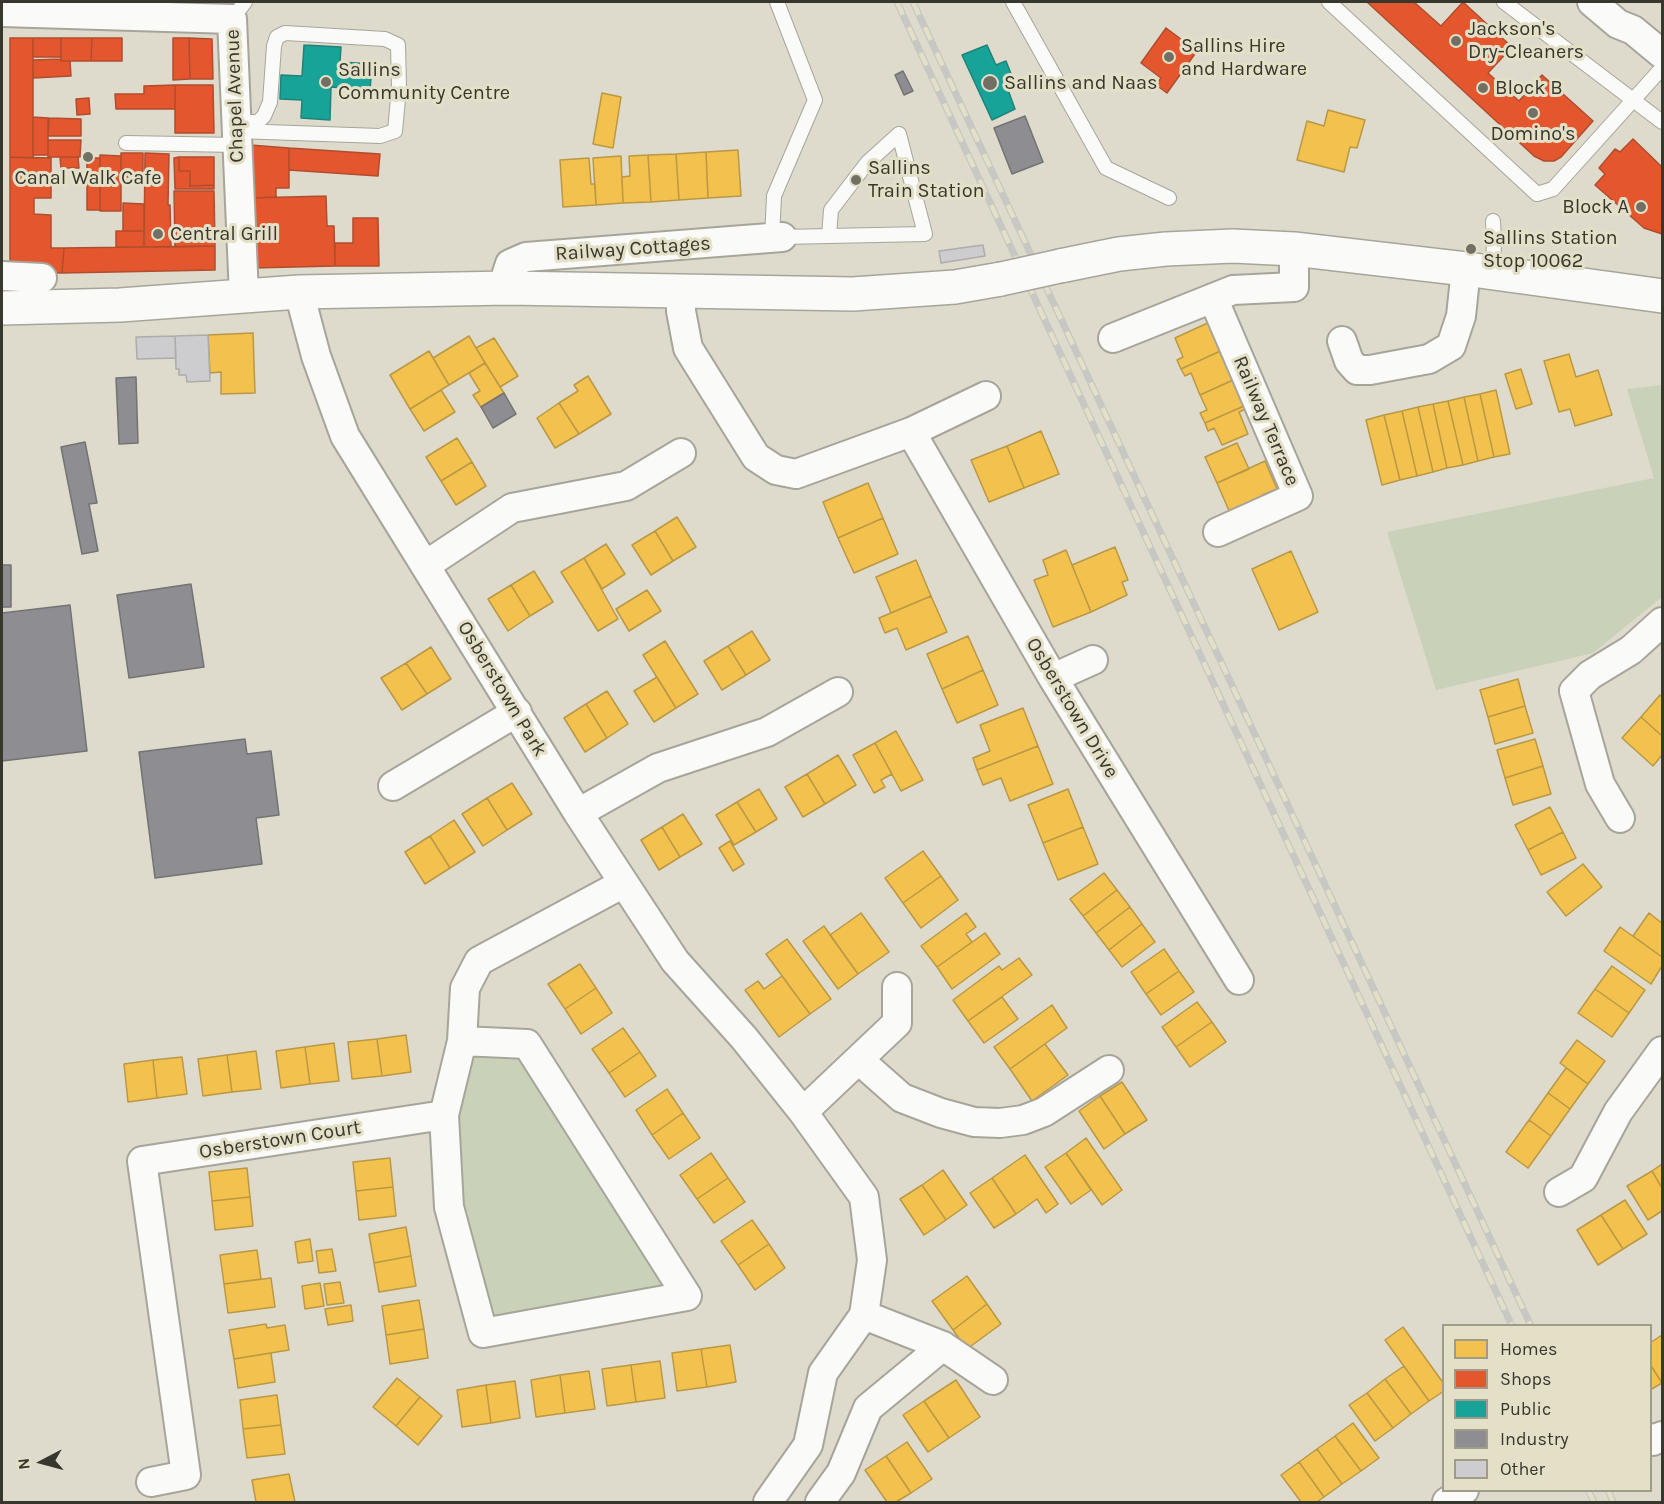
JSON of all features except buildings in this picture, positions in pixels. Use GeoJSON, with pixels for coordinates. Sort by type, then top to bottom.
{"type":"FeatureCollection","features":[{"type":"Feature","properties":{"kind":"street"},"geometry":{"type":"LineString","coordinates":[[1592,2],[1618,24],[1633,30],[1662,54]]}},
{"type":"Feature","properties":{"kind":"street","name":"Chapel Avenue"},"geometry":{"type":"LineString","coordinates":[[2,12],[238,10],[237,133],[244,296]]}},
{"type":"Feature","properties":{"kind":"street","name":"Railway Cottages"},"geometry":{"type":"LineString","coordinates":[[508,288],[507,273],[510,264],[526,257],[777,237]]}},
{"type":"Feature","properties":{"kind":"street"},"geometry":{"type":"LineString","coordinates":[[2,308],[120,305],[299,292],[508,288],[853,294],[955,287],[1119,254],[1186,247],[1233,246],[1294,249],[1662,296]]}},
{"type":"Feature","properties":{"kind":"street"},"geometry":{"type":"LineString","coordinates":[[1113,339],[1233,290],[1294,287],[1294,249]]}},
{"type":"Feature","properties":{"kind":"street"},"geometry":{"type":"LineString","coordinates":[[1342,341],[1349,361],[1357,370],[1370,370],[1429,359],[1451,346],[1479,271]]}},
{"type":"Feature","properties":{"kind":"street"},"geometry":{"type":"LineString","coordinates":[[2,276],[42,278]]}},
{"type":"Feature","properties":{"kind":"street"},"geometry":{"type":"LineString","coordinates":[[681,291],[681,311],[688,348],[756,456],[776,470],[796,474],[911,432],[986,396]]}},
{"type":"Feature","properties":{"kind":"street","name":"Osberstown Park"},"geometry":{"type":"LineString","coordinates":[[299,292],[316,356],[345,436],[578,813],[675,961],[744,1038],[803,1112],[864,1197],[872,1260],[864,1315]]}},
{"type":"Feature","properties":{"kind":"street","name":"Railway Terrace"},"geometry":{"type":"LineString","coordinates":[[1213,298],[1298,496],[1218,532]]}},
{"type":"Feature","properties":{"kind":"street","name":"Osberstown Drive"},"geometry":{"type":"LineString","coordinates":[[911,432],[1053,678],[1239,981]]}},
{"type":"Feature","properties":{"kind":"street"},"geometry":{"type":"LineString","coordinates":[[426,565],[512,508],[626,486],[681,453]]}},
{"type":"Feature","properties":{"kind":"street"},"geometry":{"type":"LineString","coordinates":[[1620,818],[1600,784],[1574,691],[1590,675],[1631,650],[1662,622]]}},
{"type":"Feature","properties":{"kind":"street"},"geometry":{"type":"LineString","coordinates":[[1053,678],[1093,660]]}},
{"type":"Feature","properties":{"kind":"street"},"geometry":{"type":"LineString","coordinates":[[578,813],[658,768],[767,732],[838,692]]}},
{"type":"Feature","properties":{"kind":"street"},"geometry":{"type":"LineString","coordinates":[[393,786],[517,712]]}},
{"type":"Feature","properties":{"kind":"street"},"geometry":{"type":"LineString","coordinates":[[462,1041],[527,1044],[687,1296],[483,1334],[449,1207],[444,1115],[462,1041],[465,988],[479,960],[624,883]]}},
{"type":"Feature","properties":{"kind":"street"},"geometry":{"type":"LineString","coordinates":[[803,1112],[897,1023],[897,987]]}},
{"type":"Feature","properties":{"kind":"street"},"geometry":{"type":"LineString","coordinates":[[1559,1192],[1583,1178],[1618,1112],[1662,1051]]}},
{"type":"Feature","properties":{"kind":"street"},"geometry":{"type":"LineString","coordinates":[[859,1060],[902,1098],[941,1113],[974,1122],[1000,1123],[1023,1120],[1044,1112],[1109,1070]]}},
{"type":"Feature","properties":{"kind":"street","name":"Osberstown Court"},"geometry":{"type":"LineString","coordinates":[[151,1482],[186,1475],[142,1161],[444,1115]]}},
{"type":"Feature","properties":{"kind":"street"},"geometry":{"type":"LineString","coordinates":[[768,1503],[808,1445],[823,1372],[864,1315],[943,1346],[993,1380]]}},
{"type":"Feature","properties":{"kind":"street"},"geometry":{"type":"LineString","coordinates":[[820,1503],[841,1473],[868,1408],[943,1346]]}},
{"type":"Feature","properties":{"kind":"street"},"geometry":{"type":"LineString","coordinates":[[1447,1503],[1463,1492]]}},
{"type":"Feature","properties":{"kind":"lane"},"geometry":{"type":"LineString","coordinates":[[777,2],[815,100],[774,196],[777,237],[829,236],[925,234],[899,134],[867,163],[831,210],[829,236]]}},
{"type":"Feature","properties":{"kind":"lane"},"geometry":{"type":"LineString","coordinates":[[1013,2],[1106,168],[1169,198]]}},
{"type":"Feature","properties":{"kind":"lane"},"geometry":{"type":"LineString","coordinates":[[1329,2],[1537,194],[1553,189],[1662,68]]}},
{"type":"Feature","properties":{"kind":"lane"},"geometry":{"type":"LineString","coordinates":[[1504,2],[1635,99],[1662,122]]}},
{"type":"Feature","properties":{"kind":"lane"},"geometry":{"type":"LineString","coordinates":[[126,143],[237,133],[380,136],[395,131],[399,88],[398,45],[385,39],[285,33],[277,37],[274,46],[270,102],[264,116],[258,122],[237,133]]}},
{"type":"Feature","properties":{"kind":"lane"},"geometry":{"type":"LineString","coordinates":[[1479,271],[1494,240],[1493,221]]}},
{"type":"Feature","properties":{"kind":"green space"},"geometry":{"type":"Polygon","coordinates":[[[1662,385],[1662,597],[1593,653],[1436,690],[1387,532],[1654,478],[1627,389],[1662,385]]]}},
{"type":"Feature","properties":{"kind":"green space"},"geometry":{"type":"Polygon","coordinates":[[[470,1039],[531,1050],[680,1293],[485,1326],[448,1124],[470,1039]]]}},
{"type":"Feature","properties":{"kind":"railway"},"geometry":{"type":"LineString","coordinates":[[897,2],[1511,1324]]}},
{"type":"Feature","properties":{"kind":"railway"},"geometry":{"type":"LineString","coordinates":[[913,2],[1530,1324]]}},
{"type":"Feature","properties":{"kind":"railway"},"geometry":{"type":"LineString","coordinates":[[1589,1492],[1594,1502]]}},
{"type":"Feature","properties":{"kind":"railway"},"geometry":{"type":"LineString","coordinates":[[1609,1492],[1613,1502]]}},
{"type":"Feature","properties":{"kind":"place","name":"Jackson's Dry-Cleaners"},"geometry":{"type":"Point","coordinates":[1456,41]}},
{"type":"Feature","properties":{"kind":"place","name":"Sallins Hire and Hardware"},"geometry":{"type":"Point","coordinates":[1169,57]}},
{"type":"Feature","properties":{"kind":"place","name":"Sallins Community Centre"},"geometry":{"type":"Point","coordinates":[326,82]}},
{"type":"Feature","properties":{"kind":"place","name":"Sallins and Naas"},"geometry":{"type":"Point","coordinates":[990,83]}},
{"type":"Feature","properties":{"kind":"place","name":"Block B"},"geometry":{"type":"Point","coordinates":[1483,88]}},
{"type":"Feature","properties":{"kind":"place","name":"Domino's"},"geometry":{"type":"Point","coordinates":[1533,113]}},
{"type":"Feature","properties":{"kind":"place","name":"Canal Walk Cafe"},"geometry":{"type":"Point","coordinates":[88,157]}},
{"type":"Feature","properties":{"kind":"place","name":"Sallins Train Station"},"geometry":{"type":"Point","coordinates":[856,180]}},
{"type":"Feature","properties":{"kind":"place","name":"Block A"},"geometry":{"type":"Point","coordinates":[1641,207]}},
{"type":"Feature","properties":{"kind":"place","name":"Central Grill"},"geometry":{"type":"Point","coordinates":[158,234]}},
{"type":"Feature","properties":{"kind":"place","name":"Sallins Station Stop 10062"},"geometry":{"type":"Point","coordinates":[1471,249]}}]}
